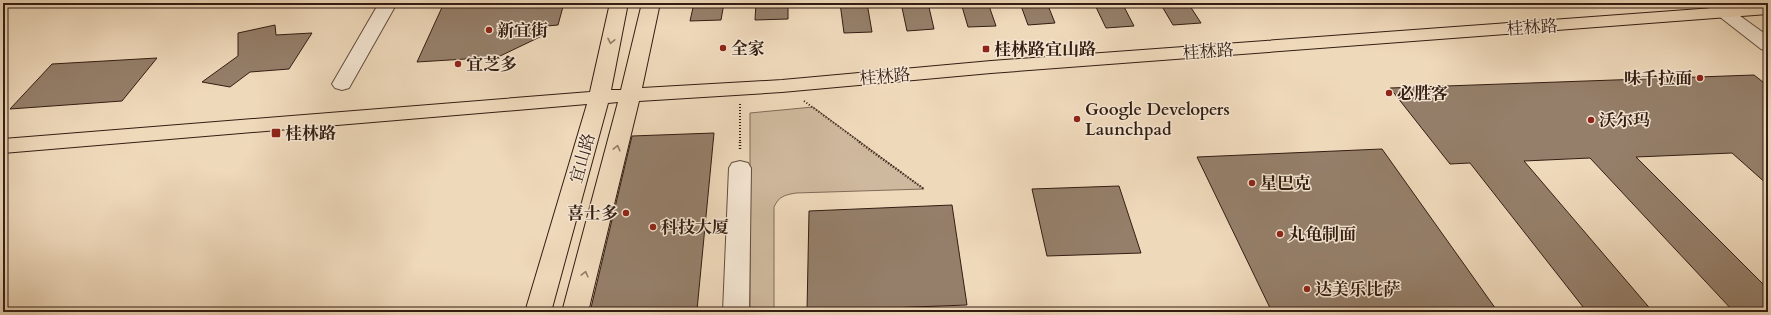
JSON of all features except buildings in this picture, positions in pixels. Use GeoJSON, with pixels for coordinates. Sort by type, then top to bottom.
{"type":"FeatureCollection","features":[{"type":"Feature","properties":{"kind":"main road","name":"宜山路"},"geometry":{"type":"LineString","coordinates":[[538,312],[599,97],[619,3]]}},
{"type":"Feature","properties":{"kind":"main road","name":"宜山路"},"geometry":{"type":"LineString","coordinates":[[575,312],[630,95],[651,3]]}},
{"type":"Feature","properties":{"kind":"main road","name":"桂林路"},"geometry":{"type":"LineString","coordinates":[[3,146],[599,97],[782,86],[991,67],[1717,8],[1768,9]]}},
{"type":"Feature","properties":{"kind":"street"},"geometry":{"type":"LineString","coordinates":[[342,84],[388,3]]}},
{"type":"Feature","properties":{"kind":"street"},"geometry":{"type":"LineString","coordinates":[[1717,8],[1768,44]]}},
{"type":"Feature","properties":{"kind":"street"},"geometry":{"type":"LineString","coordinates":[[736,312],[740,168]]}},
{"type":"Feature","properties":{"kind":"path"},"geometry":{"type":"LineString","coordinates":[[782,86],[924,189]]}},
{"type":"Feature","properties":{"kind":"path"},"geometry":{"type":"LineString","coordinates":[[740,89],[740,168]]}},
{"type":"Feature","properties":{"kind":"shaded area"},"geometry":{"type":"Polygon","coordinates":[[[813,107],[924,189],[796,193],[780,198],[774,207],[774,312],[750,312],[750,113],[813,107]]]}},
{"type":"Feature","properties":{"kind":"place","name":"新宜街"},"geometry":{"type":"Point","coordinates":[489,30]}},
{"type":"Feature","properties":{"kind":"place","name":"全家"},"geometry":{"type":"Point","coordinates":[723,48]}},
{"type":"Feature","properties":{"kind":"place","name":"桂林路宜山路"},"geometry":{"type":"Point","coordinates":[986,49]}},
{"type":"Feature","properties":{"kind":"place","name":"宜芝多"},"geometry":{"type":"Point","coordinates":[458,64]}},
{"type":"Feature","properties":{"kind":"place","name":"味千拉面"},"geometry":{"type":"Point","coordinates":[1700,78]}},
{"type":"Feature","properties":{"kind":"place","name":"必胜客"},"geometry":{"type":"Point","coordinates":[1389,93]}},
{"type":"Feature","properties":{"kind":"place","name":"Google Developers Launchpad"},"geometry":{"type":"Point","coordinates":[1077,119]}},
{"type":"Feature","properties":{"kind":"place","name":"沃尔玛"},"geometry":{"type":"Point","coordinates":[1591,120]}},
{"type":"Feature","properties":{"kind":"place","name":"桂林路"},"geometry":{"type":"Point","coordinates":[276,133]}},
{"type":"Feature","properties":{"kind":"place","name":"星巴克"},"geometry":{"type":"Point","coordinates":[1252,183]}},
{"type":"Feature","properties":{"kind":"place","name":"喜士多"},"geometry":{"type":"Point","coordinates":[626,213]}},
{"type":"Feature","properties":{"kind":"place","name":"科技大厦"},"geometry":{"type":"Point","coordinates":[653,227]}},
{"type":"Feature","properties":{"kind":"place","name":"丸龟制面"},"geometry":{"type":"Point","coordinates":[1280,234]}},
{"type":"Feature","properties":{"kind":"place","name":"达美乐比萨"},"geometry":{"type":"Point","coordinates":[1307,289]}}]}
